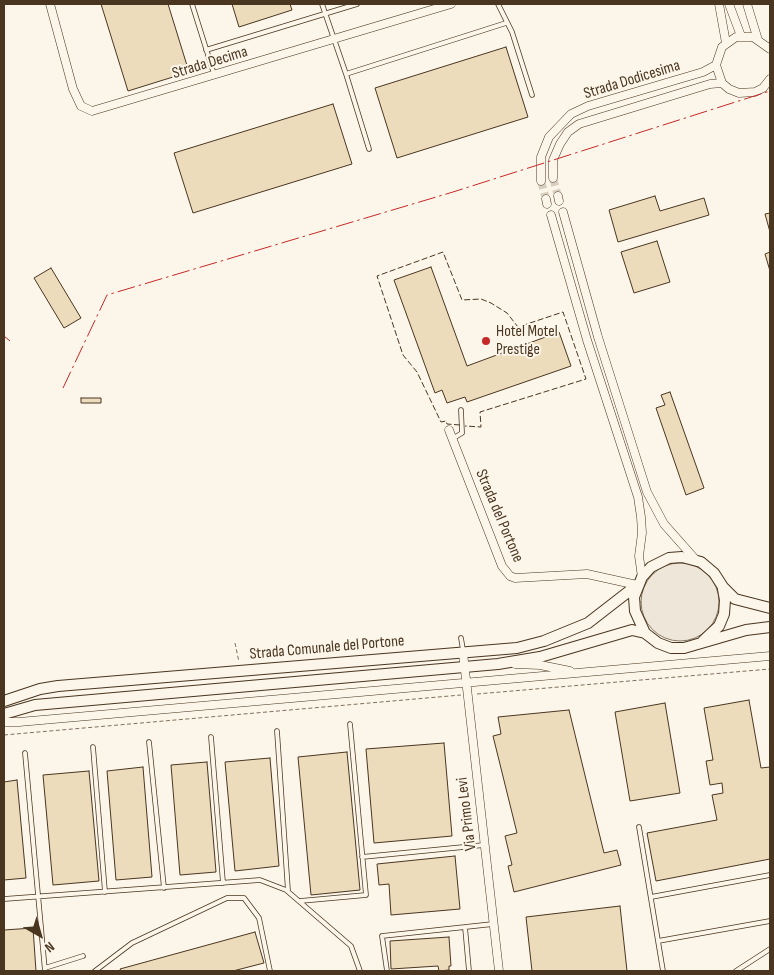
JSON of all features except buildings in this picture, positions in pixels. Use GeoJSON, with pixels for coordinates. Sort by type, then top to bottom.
{"type":"FeatureCollection","features":[{"type":"Feature","properties":{"kind":"street","name":"Strada Decima"},"geometry":{"type":"LineString","coordinates":[[50,4],[73,88],[78,101],[86,110],[103,110],[450,4]]}},
{"type":"Feature","properties":{"kind":"street"},"geometry":{"type":"LineString","coordinates":[[719,4],[726,43]]}},
{"type":"Feature","properties":{"kind":"street"},"geometry":{"type":"LineString","coordinates":[[729,4],[741,36]]}},
{"type":"Feature","properties":{"kind":"street"},"geometry":{"type":"LineString","coordinates":[[748,4],[758,40]]}},
{"type":"Feature","properties":{"kind":"street"},"geometry":{"type":"LineString","coordinates":[[770,50],[753,37],[741,36],[726,43],[718,53],[716,65],[722,83],[729,89],[747,94],[760,90],[770,79]]}},
{"type":"Feature","properties":{"kind":"street","name":"Strada Dodicesima"},"geometry":{"type":"LineString","coordinates":[[541,181],[541,157],[549,137],[571,114],[588,106],[703,72],[716,65]]}},
{"type":"Feature","properties":{"kind":"street","name":"Strada Dodicesima"},"geometry":{"type":"LineString","coordinates":[[553,178],[554,160],[560,144],[568,132],[579,124],[710,84],[722,83]]}},
{"type":"Feature","properties":{"kind":"street"},"geometry":{"type":"LineString","coordinates":[[563,212],[622,414],[647,492],[664,524],[695,559],[714,572],[723,587],[740,601],[770,608]]}},
{"type":"Feature","properties":{"kind":"street"},"geometry":{"type":"LineString","coordinates":[[551,215],[640,507],[642,533],[638,556],[640,581],[634,597],[635,611],[645,633],[658,643],[671,648],[684,648],[746,630],[770,627]]}},
{"type":"Feature","properties":{"kind":"street"},"geometry":{"type":"LineString","coordinates":[[612,417],[622,414]]}},
{"type":"Feature","properties":{"kind":"street","name":"Strada del Portone"},"geometry":{"type":"LineString","coordinates":[[449,430],[502,566],[510,576],[515,578],[587,574],[640,581]]}},
{"type":"Feature","properties":{"kind":"street","name":"Strada Comunale del Portone"},"geometry":{"type":"LineString","coordinates":[[4,701],[40,689],[58,686],[517,648],[573,631],[601,616],[640,581],[651,567],[669,558],[695,559]]}},
{"type":"Feature","properties":{"kind":"street"},"geometry":{"type":"LineString","coordinates":[[701,643],[719,626],[724,614],[725,600],[723,587]]}},
{"type":"Feature","properties":{"kind":"street","name":"Strada Comunale del Portone"},"geometry":{"type":"LineString","coordinates":[[4,714],[35,705],[498,664],[540,657],[632,630],[645,633]]}},
{"type":"Feature","properties":{"kind":"street","name":"Via Primo Levi"},"geometry":{"type":"LineString","coordinates":[[463,653],[499,971]]}},
{"type":"Feature","properties":{"kind":"street","name":"Strada Comunale del Portone"},"geometry":{"type":"LineString","coordinates":[[4,722],[770,658]]}},
{"type":"Feature","properties":{"kind":"street","name":"Strada Comunale del Portone"},"geometry":{"type":"LineString","coordinates":[[498,664],[540,665],[583,673]]}},
{"type":"Feature","properties":{"kind":"lane"},"geometry":{"type":"LineString","coordinates":[[192,4],[214,76]]}},
{"type":"Feature","properties":{"kind":"lane"},"geometry":{"type":"LineString","coordinates":[[322,4],[369,149]]}},
{"type":"Feature","properties":{"kind":"lane"},"geometry":{"type":"LineString","coordinates":[[206,50],[357,4]]}},
{"type":"Feature","properties":{"kind":"lane"},"geometry":{"type":"LineString","coordinates":[[498,4],[512,32],[532,95]]}},
{"type":"Feature","properties":{"kind":"lane"},"geometry":{"type":"LineString","coordinates":[[346,74],[506,23]]}},
{"type":"Feature","properties":{"kind":"lane"},"geometry":{"type":"LineString","coordinates":[[452,439],[462,433],[461,410]]}},
{"type":"Feature","properties":{"kind":"lane"},"geometry":{"type":"LineString","coordinates":[[461,638],[463,653]]}},
{"type":"Feature","properties":{"kind":"lane"},"geometry":{"type":"LineString","coordinates":[[299,901],[366,895],[350,724]]}},
{"type":"Feature","properties":{"kind":"lane"},"geometry":{"type":"LineString","coordinates":[[277,731],[288,892]]}},
{"type":"Feature","properties":{"kind":"lane"},"geometry":{"type":"LineString","coordinates":[[211,737],[223,883]]}},
{"type":"Feature","properties":{"kind":"lane"},"geometry":{"type":"LineString","coordinates":[[149,742],[164,888]]}},
{"type":"Feature","properties":{"kind":"lane"},"geometry":{"type":"LineString","coordinates":[[93,747],[105,892]]}},
{"type":"Feature","properties":{"kind":"lane"},"geometry":{"type":"LineString","coordinates":[[25,753],[45,970],[83,956]]}},
{"type":"Feature","properties":{"kind":"lane"},"geometry":{"type":"LineString","coordinates":[[639,827],[663,971]]}},
{"type":"Feature","properties":{"kind":"lane"},"geometry":{"type":"LineString","coordinates":[[362,857],[484,845]]}},
{"type":"Feature","properties":{"kind":"lane"},"geometry":{"type":"LineString","coordinates":[[651,897],[770,875]]}},
{"type":"Feature","properties":{"kind":"lane"},"geometry":{"type":"LineString","coordinates":[[4,899],[260,880],[288,892],[351,946],[360,971]]}},
{"type":"Feature","properties":{"kind":"lane"},"geometry":{"type":"LineString","coordinates":[[95,971],[132,943],[227,898],[244,898],[259,918],[270,971]]}},
{"type":"Feature","properties":{"kind":"lane"},"geometry":{"type":"LineString","coordinates":[[658,941],[770,921]]}},
{"type":"Feature","properties":{"kind":"lane"},"geometry":{"type":"LineString","coordinates":[[386,971],[382,936],[493,924]]}},
{"type":"Feature","properties":{"kind":"lane"},"geometry":{"type":"LineString","coordinates":[[466,927],[469,971]]}},
{"type":"Feature","properties":{"kind":"lane"},"geometry":{"type":"LineString","coordinates":[[736,971],[770,949]]}},
{"type":"Feature","properties":{"kind":"path"},"geometry":{"type":"LineString","coordinates":[[235,643],[238,657]]}},
{"type":"Feature","properties":{"kind":"path"},"geometry":{"type":"LineString","coordinates":[[4,735],[770,669]]}},
{"type":"Feature","properties":{"kind":"shaded area"},"geometry":{"type":"Polygon","coordinates":[[[680,563],[695,566],[707,575],[716,587],[719,602],[716,617],[707,629],[695,638],[680,641],[665,638],[653,629],[644,617],[641,602],[644,587],[653,575],[665,566],[680,563]]]}},
{"type":"Feature","properties":{"kind":"tunnel"},"geometry":{"type":"LineString","coordinates":[[553,178],[558,196]]}},
{"type":"Feature","properties":{"kind":"tunnel"},"geometry":{"type":"LineString","coordinates":[[541,181],[546,199]]}},
{"type":"Feature","properties":{"kind":"fence"},"geometry":{"type":"LineString","coordinates":[[460,425],[447,424],[446,421],[441,422],[417,372],[403,355],[377,276],[443,252],[462,300],[481,299],[491,303],[507,313],[518,327],[563,312],[586,379],[480,412],[481,427],[465,426]]}},
{"type":"Feature","properties":{"kind":"power"},"geometry":{"type":"LineString","coordinates":[[63,388],[107,295],[453,192],[770,91]]}},
{"type":"Feature","properties":{"kind":"power"},"geometry":{"type":"LineString","coordinates":[[4,336],[10,341]]}},
{"type":"Feature","properties":{"kind":"place","name":"Hotel Motel Prestige"},"geometry":{"type":"Point","coordinates":[486,341]}}]}
